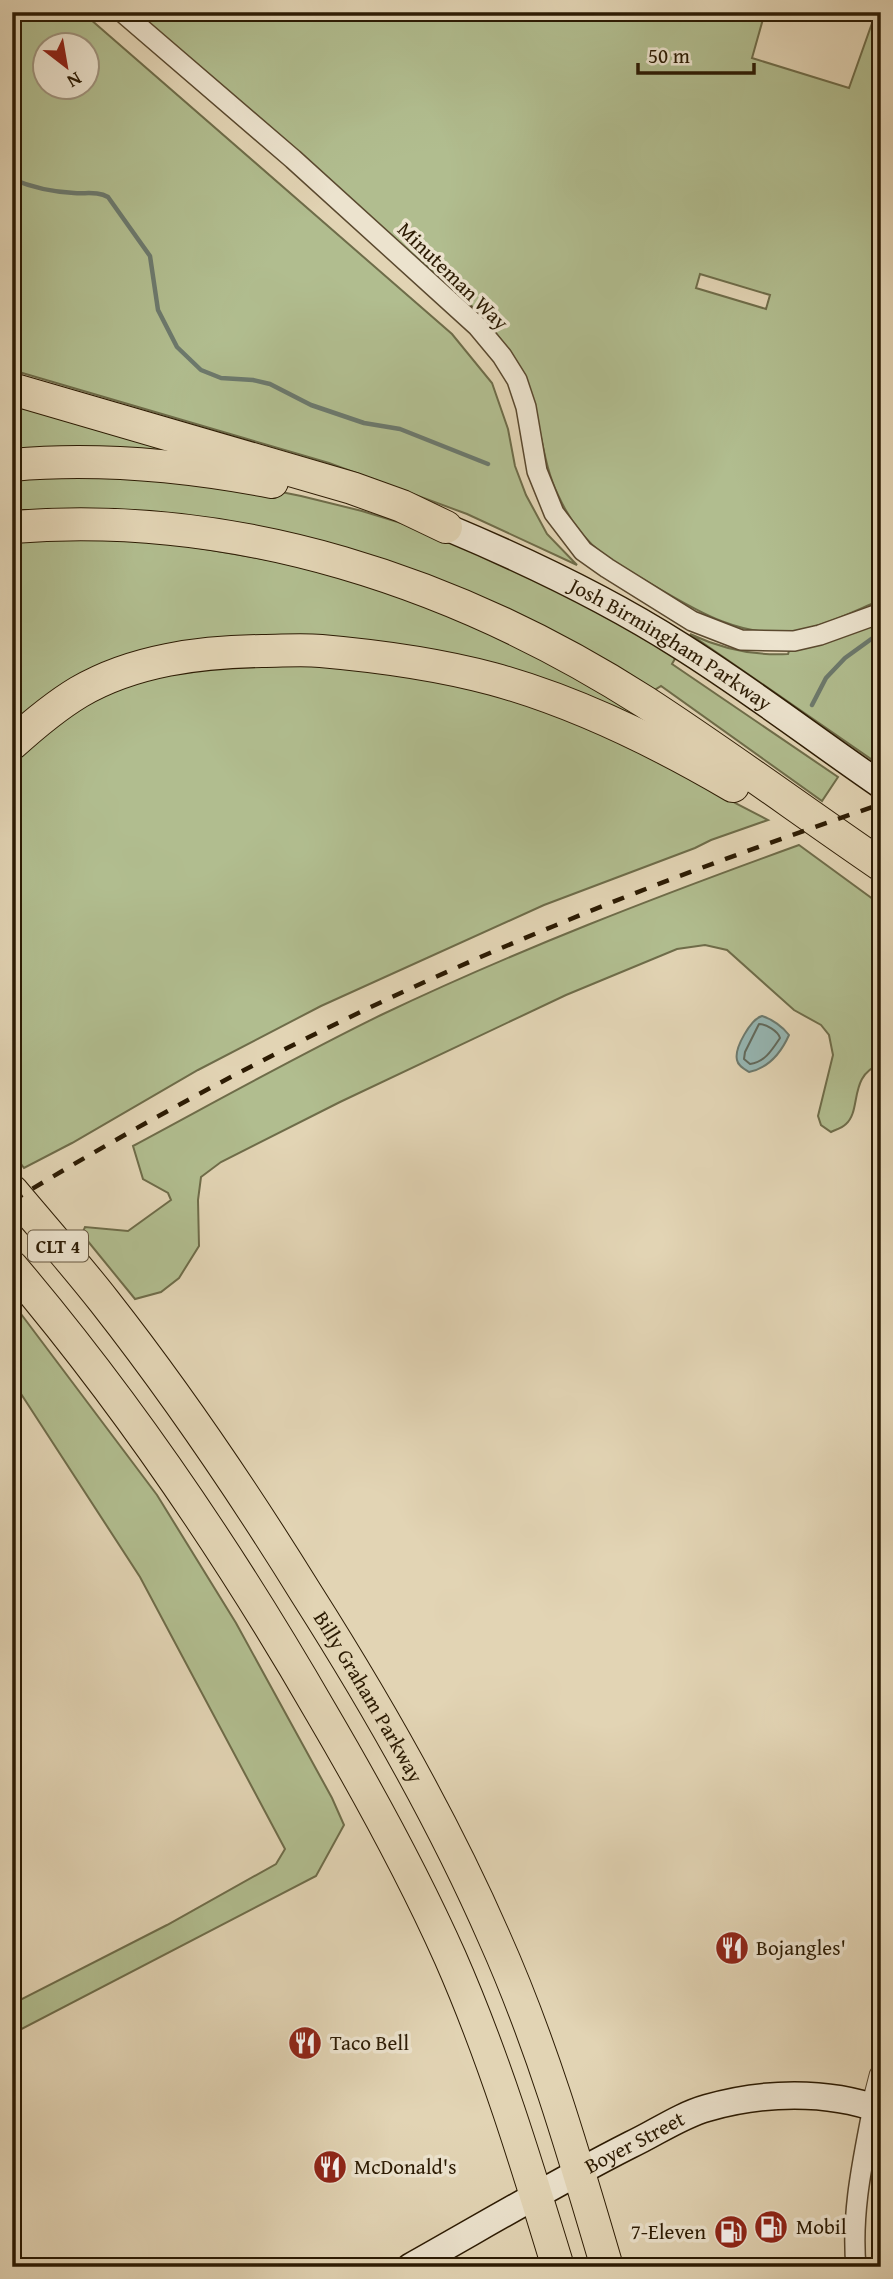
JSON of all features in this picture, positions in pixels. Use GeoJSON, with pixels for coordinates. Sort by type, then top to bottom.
{"type":"FeatureCollection","features":[{"type":"Feature","properties":{"kind":"highway"},"geometry":{"type":"LineString","coordinates":[[12,389],[352,488],[402,506],[446,527]]}},
{"type":"Feature","properties":{"kind":"highway"},"geometry":{"type":"LineString","coordinates":[[12,465],[126,464],[202,470],[307,489],[446,527]]}},
{"type":"Feature","properties":{"kind":"highway"},"geometry":{"type":"LineString","coordinates":[[12,527],[114,525],[246,539],[358,566],[422,588],[573,660],[645,702],[881,865]]}},
{"type":"Feature","properties":{"kind":"highway"},"geometry":{"type":"LineString","coordinates":[[12,744],[80,692],[135,668],[164,661],[235,652],[318,651],[404,660],[493,679],[596,715],[701,767],[881,874]]}},
{"type":"Feature","properties":{"kind":"highway","name":"Billy Graham Parkway"},"geometry":{"type":"LineString","coordinates":[[12,1192],[104,1300],[195,1425],[268,1531],[407,1762],[461,1865],[495,1939],[553,2087],[607,2267]]}},
{"type":"Feature","properties":{"kind":"highway"},"geometry":{"type":"LineString","coordinates":[[12,1267],[65,1330],[177,1484],[288,1654],[358,1775],[418,1886],[451,1959],[508,2103],[558,2267]]}},
{"type":"Feature","properties":{"kind":"main road","name":"Josh Birmingham Parkway"},"geometry":{"type":"LineString","coordinates":[[446,527],[528,562],[680,645],[881,785]]}},
{"type":"Feature","properties":{"kind":"main road","name":"Boyer Street"},"geometry":{"type":"LineString","coordinates":[[410,2267],[579,2171],[675,2120],[705,2109],[737,2101],[814,2096],[844,2099],[877,2109]]}},
{"type":"Feature","properties":{"kind":"street","name":"Minuteman Way"},"geometry":{"type":"LineString","coordinates":[[122,12],[293,159],[477,326],[502,356],[517,380],[526,407],[537,471],[554,513],[583,551],[692,621],[741,640],[794,641],[820,635],[881,613]]}},
{"type":"Feature","properties":{"kind":"street"},"geometry":{"type":"LineString","coordinates":[[856,2267],[854,2245],[857,2191],[877,2109],[881,2076]]}},
{"type":"Feature","properties":{"kind":"green space"},"geometry":{"type":"Polygon","coordinates":[[[12,12],[82,12],[452,334],[492,383],[508,429],[515,466],[526,495],[547,534],[577,565],[467,514],[329,463],[12,370],[12,12]]]}},
{"type":"Feature","properties":{"kind":"green space"},"geometry":{"type":"Polygon","coordinates":[[[134,12],[765,12],[752,58],[849,88],[876,12],[881,12],[881,600],[807,629],[776,633],[756,631],[718,620],[608,558],[583,535],[562,503],[549,471],[535,410],[521,373],[501,340],[475,309],[134,12]],[[700,274],[696,288],[766,309],[770,295],[700,274]]]}},
{"type":"Feature","properties":{"kind":"green space"},"geometry":{"type":"Polygon","coordinates":[[[12,399],[162,449],[161,453],[12,456],[12,399]]]}},
{"type":"Feature","properties":{"kind":"green space"},"geometry":{"type":"Polygon","coordinates":[[[29,473],[242,484],[362,511],[414,527],[570,594],[676,657],[672,664],[838,777],[822,801],[661,686],[653,691],[474,595],[12,516],[12,475],[29,473]]]}},
{"type":"Feature","properties":{"kind":"green space"},"geometry":{"type":"Polygon","coordinates":[[[87,538],[151,541],[282,558],[482,624],[642,717],[638,726],[578,699],[211,644],[12,733],[12,540],[87,538]]]}},
{"type":"Feature","properties":{"kind":"green space"},"geometry":{"type":"Polygon","coordinates":[[[881,622],[881,766],[690,634],[738,650],[788,654],[789,651],[824,643],[881,622]]]}},
{"type":"Feature","properties":{"kind":"green space"},"geometry":{"type":"Polygon","coordinates":[[[354,663],[548,705],[700,780],[768,820],[544,905],[321,1006],[198,1070],[24,1168],[12,1152],[12,759],[108,690],[192,665],[354,663]]]}},
{"type":"Feature","properties":{"kind":"green space"},"geometry":{"type":"Polygon","coordinates":[[[799,845],[881,905],[881,1064],[864,1076],[851,1118],[841,1128],[831,1132],[821,1125],[818,1116],[833,1055],[829,1035],[821,1025],[794,1010],[727,950],[705,945],[677,949],[566,995],[340,1102],[221,1162],[201,1177],[198,1200],[199,1246],[179,1278],[161,1292],[135,1299],[82,1234],[85,1227],[128,1231],[171,1200],[168,1193],[143,1179],[133,1146],[318,1047],[432,991],[588,925],[799,845]]]}},
{"type":"Feature","properties":{"kind":"green space"},"geometry":{"type":"Polygon","coordinates":[[[12,1302],[157,1495],[236,1623],[332,1798],[344,1825],[316,1876],[12,2034],[12,2004],[167,1925],[276,1864],[285,1849],[140,1577],[12,1380],[12,1302]]]}},
{"type":"Feature","properties":{"kind":"water"},"geometry":{"type":"Polygon","coordinates":[[[762,1016],[770,1019],[789,1035],[773,1059],[749,1072],[738,1062],[738,1048],[748,1028],[762,1016]]]}},
{"type":"Feature","properties":{"kind":"waterway"},"geometry":{"type":"LineString","coordinates":[[12,179],[51,190],[96,193],[108,197],[150,256],[158,310],[177,347],[201,370],[221,378],[270,384],[311,405],[364,423],[400,429],[488,464]]}},
{"type":"Feature","properties":{"kind":"waterway"},"geometry":{"type":"LineString","coordinates":[[812,705],[826,678],[845,658],[881,632]]}},
{"type":"Feature","properties":{"kind":"railway"},"geometry":{"type":"LineString","coordinates":[[12,1201],[210,1088],[414,987],[635,893],[881,804]]}},
{"type":"Feature","properties":{"kind":"place","name":"Bojangles'"},"geometry":{"type":"Point","coordinates":[732,1948]}},
{"type":"Feature","properties":{"kind":"place","name":"Taco Bell"},"geometry":{"type":"Point","coordinates":[305,2043]}},
{"type":"Feature","properties":{"kind":"place","name":"McDonald's"},"geometry":{"type":"Point","coordinates":[330,2167]}},
{"type":"Feature","properties":{"kind":"place","name":"Mobil"},"geometry":{"type":"Point","coordinates":[771,2227]}},
{"type":"Feature","properties":{"kind":"place","name":"7-Eleven"},"geometry":{"type":"Point","coordinates":[731,2232]}}]}
